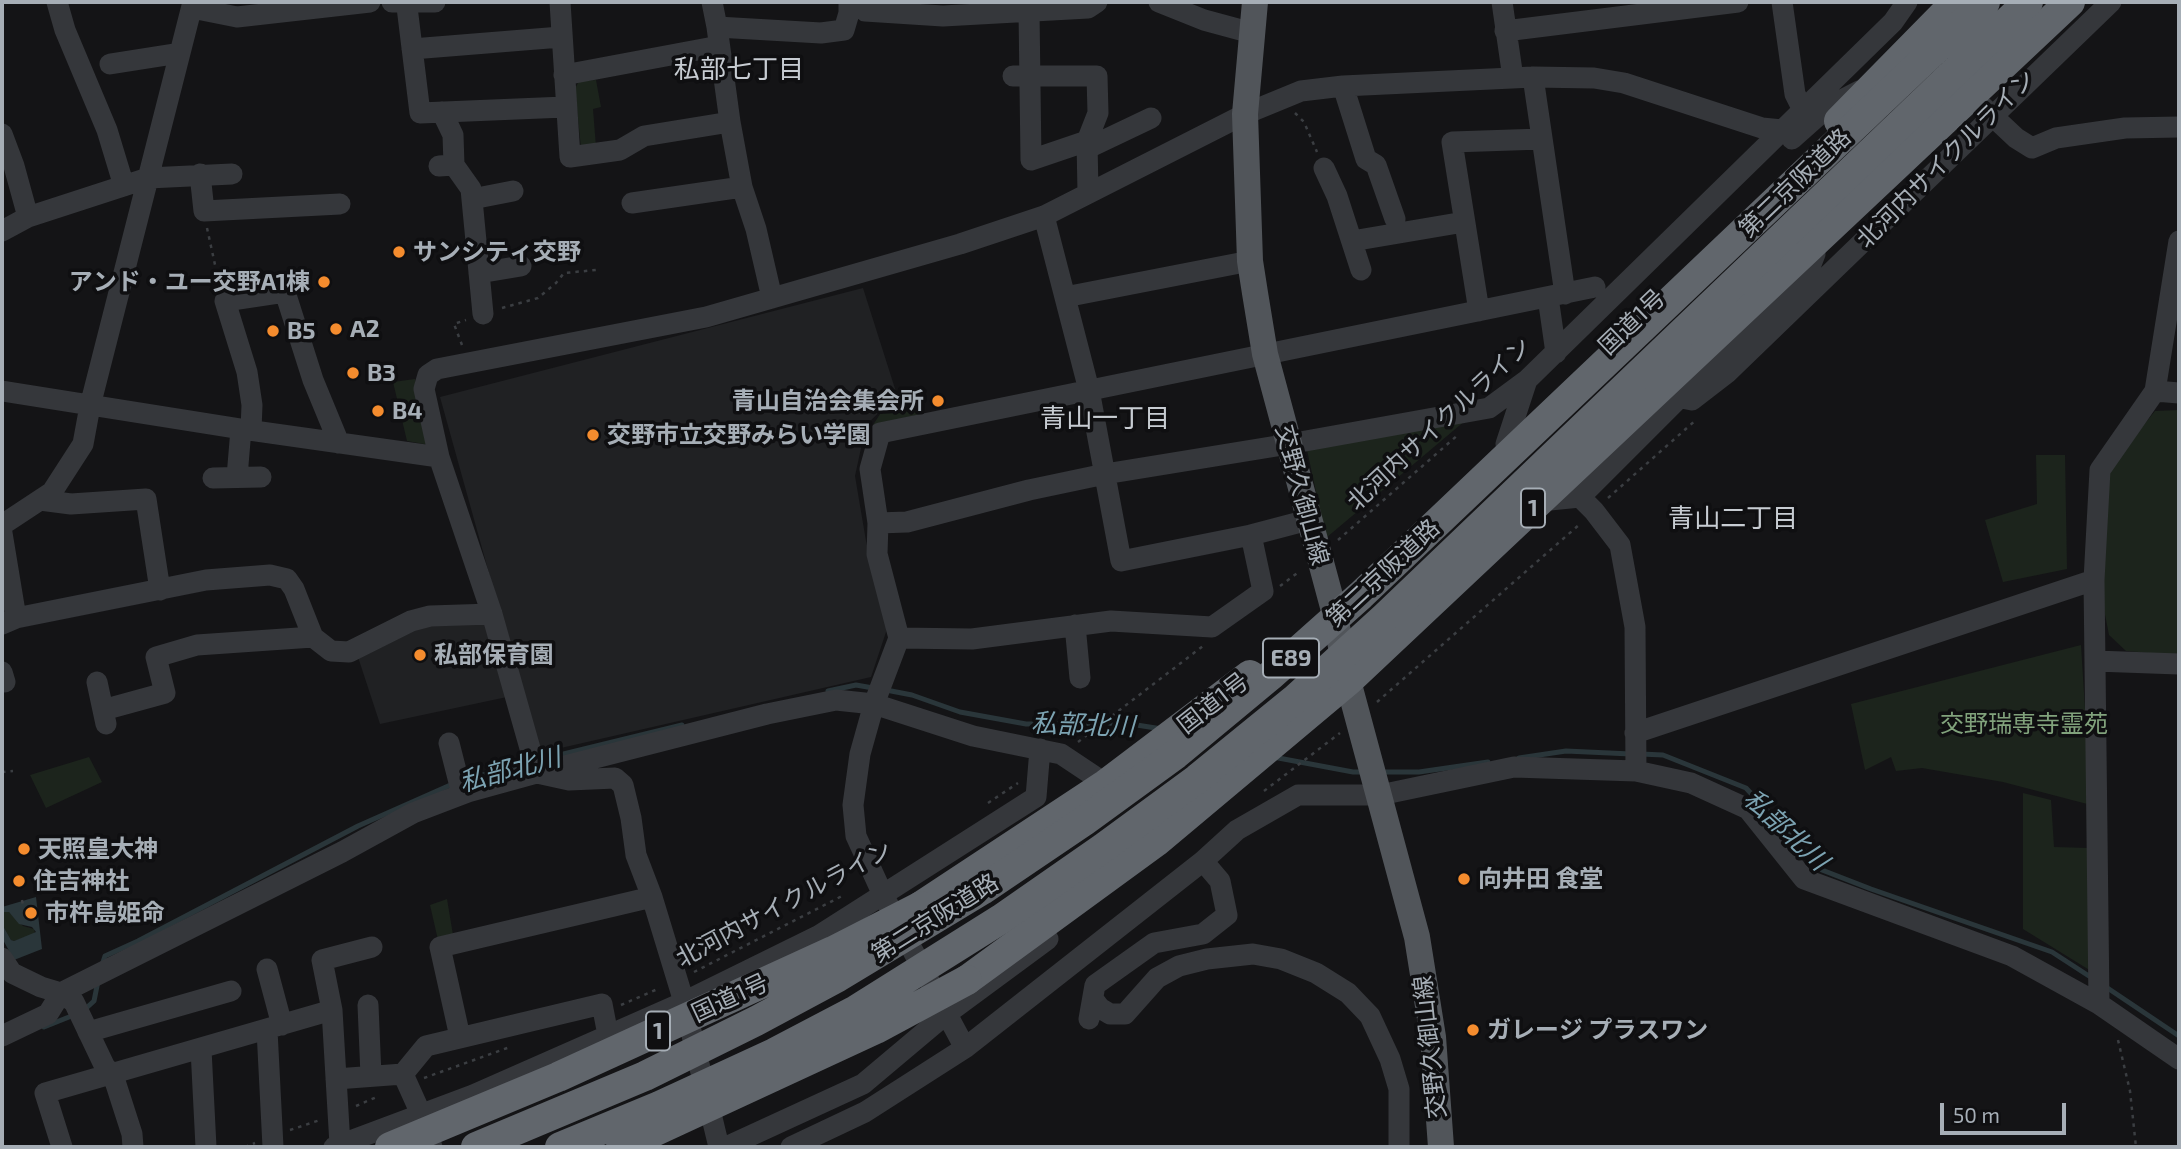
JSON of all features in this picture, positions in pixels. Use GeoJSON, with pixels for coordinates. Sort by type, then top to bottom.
{"type":"FeatureCollection","features":[{"type":"Feature","properties":{"kind":"highway","name":"国道1号"},"geometry":{"type":"LineString","coordinates":[[390,1147],[558,1077],[833,950],[921,906],[1106,784],[1226,694],[1333,607],[1506,444],[1883,78],[1956,2]]}},
{"type":"Feature","properties":{"kind":"highway","name":"第二京阪道路"},"geometry":{"type":"LineString","coordinates":[[476,1147],[645,1076],[838,977],[982,890],[1176,754],[1270,676],[1361,595],[1985,2]]}},
{"type":"Feature","properties":{"kind":"highway","name":"第二京阪道路"},"geometry":{"type":"LineString","coordinates":[[560,1147],[659,1106],[774,1053],[856,1010],[1001,919],[1197,779],[1294,700],[1385,617],[2028,2]]}},
{"type":"Feature","properties":{"kind":"highway","name":"1"},"geometry":{"type":"LineString","coordinates":[[621,1147],[876,1029],[967,980],[1156,842],[1348,681],[2070,2]]}},
{"type":"Feature","properties":{"kind":"main road","name":"交野久御山線"},"geometry":{"type":"LineString","coordinates":[[1255,2],[1245,114],[1250,261],[1265,355],[1333,607],[1348,681],[1416,937],[1433,1037],[1441,1147]]}},
{"type":"Feature","properties":{"kind":"street"},"geometry":{"type":"LineString","coordinates":[[57,2],[65,30],[107,130],[124,186]]}},
{"type":"Feature","properties":{"kind":"street"},"geometry":{"type":"LineString","coordinates":[[2,525],[11,509],[40,500],[52,492],[83,444],[90,406],[192,5],[237,17],[370,2]]}},
{"type":"Feature","properties":{"kind":"street"},"geometry":{"type":"LineString","coordinates":[[435,2],[400,5],[412,49],[420,113],[565,107]]}},
{"type":"Feature","properties":{"kind":"street"},"geometry":{"type":"LineString","coordinates":[[559,2],[570,157],[620,149],[645,136],[730,122]]}},
{"type":"Feature","properties":{"kind":"street"},"geometry":{"type":"LineString","coordinates":[[712,2],[742,187],[756,229],[772,298]]}},
{"type":"Feature","properties":{"kind":"street"},"geometry":{"type":"LineString","coordinates":[[564,75],[718,36],[844,30],[849,13],[872,7],[1029,11],[1088,8],[1097,2]]}},
{"type":"Feature","properties":{"kind":"street"},"geometry":{"type":"LineString","coordinates":[[1502,2],[1505,31],[1542,139],[1557,295],[1556,353]]}},
{"type":"Feature","properties":{"kind":"street"},"geometry":{"type":"LineString","coordinates":[[1505,31],[1738,2]]}},
{"type":"Feature","properties":{"kind":"street"},"geometry":{"type":"LineString","coordinates":[[1782,2],[1795,94],[1803,110]]}},
{"type":"Feature","properties":{"kind":"street"},"geometry":{"type":"LineString","coordinates":[[878,523],[907,522],[1029,490],[1105,474],[1489,408],[1527,380],[1556,353],[1892,22],[1907,2]]}},
{"type":"Feature","properties":{"kind":"street"},"geometry":{"type":"LineString","coordinates":[[1677,397],[1692,400],[1727,373],[2111,2]]}},
{"type":"Feature","properties":{"kind":"street"},"geometry":{"type":"LineString","coordinates":[[1171,4],[1204,20],[1252,33]]}},
{"type":"Feature","properties":{"kind":"street"},"geometry":{"type":"LineString","coordinates":[[1029,11],[1022,76],[1031,160],[1087,144],[1150,118]]}},
{"type":"Feature","properties":{"kind":"street"},"geometry":{"type":"LineString","coordinates":[[1892,22],[2016,138],[2032,148],[2056,138],[2125,128],[2179,127]]}},
{"type":"Feature","properties":{"kind":"street"},"geometry":{"type":"LineString","coordinates":[[412,49],[561,37]]}},
{"type":"Feature","properties":{"kind":"street"},"geometry":{"type":"LineString","coordinates":[[110,64],[180,53]]}},
{"type":"Feature","properties":{"kind":"street"},"geometry":{"type":"LineString","coordinates":[[1022,76],[1097,76],[1098,113],[1087,144],[1088,193]]}},
{"type":"Feature","properties":{"kind":"street"},"geometry":{"type":"LineString","coordinates":[[537,773],[492,614],[439,457],[424,389],[428,375],[437,369],[706,317],[960,244],[1044,216],[1245,114],[1301,91],[1343,86],[1523,78],[1594,78],[1623,83],[1762,128],[1782,130]]}},
{"type":"Feature","properties":{"kind":"street"},"geometry":{"type":"LineString","coordinates":[[1723,189],[1779,151],[1828,107],[1883,78]]}},
{"type":"Feature","properties":{"kind":"street"},"geometry":{"type":"LineString","coordinates":[[1343,86],[1366,159],[1376,165],[1395,219]]}},
{"type":"Feature","properties":{"kind":"street"},"geometry":{"type":"LineString","coordinates":[[442,112],[453,135],[446,166],[471,189],[483,314]]}},
{"type":"Feature","properties":{"kind":"street"},"geometry":{"type":"LineString","coordinates":[[2,134],[28,217]]}},
{"type":"Feature","properties":{"kind":"street"},"geometry":{"type":"LineString","coordinates":[[1479,311],[1452,142],[1542,139]]}},
{"type":"Feature","properties":{"kind":"street"},"geometry":{"type":"LineString","coordinates":[[1324,168],[1337,195],[1362,270]]}},
{"type":"Feature","properties":{"kind":"street"},"geometry":{"type":"LineString","coordinates":[[200,174],[204,211],[340,204]]}},
{"type":"Feature","properties":{"kind":"street"},"geometry":{"type":"LineString","coordinates":[[2,231],[28,217],[148,178],[232,174]]}},
{"type":"Feature","properties":{"kind":"street"},"geometry":{"type":"LineString","coordinates":[[632,203],[742,187]]}},
{"type":"Feature","properties":{"kind":"street"},"geometry":{"type":"LineString","coordinates":[[472,199],[513,191]]}},
{"type":"Feature","properties":{"kind":"street"},"geometry":{"type":"LineString","coordinates":[[1044,216],[1089,390],[1121,561],[1251,535],[1308,520]]}},
{"type":"Feature","properties":{"kind":"street"},"geometry":{"type":"LineString","coordinates":[[1352,242],[1464,222]]}},
{"type":"Feature","properties":{"kind":"street"},"geometry":{"type":"LineString","coordinates":[[1587,504],[1677,397],[1810,267],[1825,230]]}},
{"type":"Feature","properties":{"kind":"street"},"geometry":{"type":"LineString","coordinates":[[2106,1009],[2094,580],[2101,470],[2155,391],[2179,241]]}},
{"type":"Feature","properties":{"kind":"street"},"geometry":{"type":"LineString","coordinates":[[1065,297],[1250,261]]}},
{"type":"Feature","properties":{"kind":"street"},"geometry":{"type":"LineString","coordinates":[[479,273],[521,267]]}},
{"type":"Feature","properties":{"kind":"street"},"geometry":{"type":"LineString","coordinates":[[965,1048],[879,887],[856,836],[853,805],[860,754],[874,704],[899,638],[877,554],[878,523],[870,469],[880,433],[1595,288]]}},
{"type":"Feature","properties":{"kind":"street"},"geometry":{"type":"LineString","coordinates":[[237,477],[252,405],[247,372],[225,301],[285,292],[313,380],[339,443]]}},
{"type":"Feature","properties":{"kind":"street"},"geometry":{"type":"LineString","coordinates":[[1506,444],[1527,380]]}},
{"type":"Feature","properties":{"kind":"street"},"geometry":{"type":"LineString","coordinates":[[2,391],[246,430],[439,457]]}},
{"type":"Feature","properties":{"kind":"street"},"geometry":{"type":"LineString","coordinates":[[2155,391],[2179,393]]}},
{"type":"Feature","properties":{"kind":"street"},"geometry":{"type":"LineString","coordinates":[[213,478],[261,477]]}},
{"type":"Feature","properties":{"kind":"street"},"geometry":{"type":"LineString","coordinates":[[40,500],[71,505],[146,499],[160,590]]}},
{"type":"Feature","properties":{"kind":"street"},"geometry":{"type":"LineString","coordinates":[[1540,501],[1587,504],[1620,545],[1635,627],[1636,771]]}},
{"type":"Feature","properties":{"kind":"street"},"geometry":{"type":"LineString","coordinates":[[2,533],[9,621],[206,580],[270,575],[287,579],[294,589],[313,637],[331,650],[349,652],[411,621],[430,616],[492,614]]}},
{"type":"Feature","properties":{"kind":"street"},"geometry":{"type":"LineString","coordinates":[[899,638],[971,639],[1111,621],[1212,627],[1263,590],[1251,535]]}},
{"type":"Feature","properties":{"kind":"street"},"geometry":{"type":"LineString","coordinates":[[1635,733],[2094,580]]}},
{"type":"Feature","properties":{"kind":"street"},"geometry":{"type":"LineString","coordinates":[[1075,625],[1080,678]]}},
{"type":"Feature","properties":{"kind":"street"},"geometry":{"type":"LineString","coordinates":[[97,682],[105,717],[164,693],[156,657],[197,645],[313,637]]}},
{"type":"Feature","properties":{"kind":"street"},"geometry":{"type":"LineString","coordinates":[[2095,662],[2179,664]]}},
{"type":"Feature","properties":{"kind":"street"},"geometry":{"type":"LineString","coordinates":[[2,1036],[48,1014],[61,993],[342,852],[459,785],[537,773],[767,714],[836,700],[874,704],[1039,760],[1062,754],[1106,784]]}},
{"type":"Feature","properties":{"kind":"street"},"geometry":{"type":"LineString","coordinates":[[449,743],[459,785]]}},
{"type":"Feature","properties":{"kind":"street"},"geometry":{"type":"LineString","coordinates":[[372,947],[322,960],[332,1010],[338,1113],[337,1146],[473,1095],[684,1002],[818,936],[879,887],[1036,797],[1039,760]]}},
{"type":"Feature","properties":{"kind":"street"},"geometry":{"type":"LineString","coordinates":[[791,1147],[865,1112],[965,1048],[1203,860],[1237,830],[1298,796],[1380,795],[1514,767],[1636,771],[1691,783],[1748,809],[1804,879],[2012,956],[2106,1009],[2179,1059]]}},
{"type":"Feature","properties":{"kind":"street"},"geometry":{"type":"LineString","coordinates":[[537,773],[569,780],[615,778],[623,785],[636,855],[652,897],[684,1002],[719,1147]]}},
{"type":"Feature","properties":{"kind":"street"},"geometry":{"type":"LineString","coordinates":[[726,1147],[863,1084],[945,1015],[1092,907],[1156,842]]}},
{"type":"Feature","properties":{"kind":"street"},"geometry":{"type":"LineString","coordinates":[[1203,860],[1220,881],[1227,915],[1203,934],[1154,943],[1096,985],[1091,1009],[1100,1008],[1110,1014],[1125,1014],[1157,978],[1180,966],[1208,960],[1253,954],[1282,959],[1316,973],[1348,993],[1370,1016],[1390,1059],[1399,1089],[1399,1147]]}},
{"type":"Feature","properties":{"kind":"street"},"geometry":{"type":"LineString","coordinates":[[460,1037],[440,947],[652,897]]}},
{"type":"Feature","properties":{"kind":"street"},"geometry":{"type":"LineString","coordinates":[[2,958],[12,973],[61,993],[74,1002],[105,1067],[113,1075],[132,1134],[133,1147]]}},
{"type":"Feature","properties":{"kind":"street"},"geometry":{"type":"LineString","coordinates":[[267,969],[274,1028],[273,1142]]}},
{"type":"Feature","properties":{"kind":"street"},"geometry":{"type":"LineString","coordinates":[[88,1031],[231,991]]}},
{"type":"Feature","properties":{"kind":"street"},"geometry":{"type":"LineString","coordinates":[[405,1079],[426,1046],[602,1004],[608,1035]]}},
{"type":"Feature","properties":{"kind":"street"},"geometry":{"type":"LineString","coordinates":[[368,1005],[371,1076]]}},
{"type":"Feature","properties":{"kind":"street"},"geometry":{"type":"LineString","coordinates":[[62,1147],[45,1093],[332,1010]]}},
{"type":"Feature","properties":{"kind":"street"},"geometry":{"type":"LineString","coordinates":[[201,1049],[206,1147]]}},
{"type":"Feature","properties":{"kind":"street"},"geometry":{"type":"LineString","coordinates":[[336,1079],[371,1076],[405,1079]]}},
{"type":"Feature","properties":{"kind":"street"},"geometry":{"type":"LineString","coordinates":[[405,1079],[432,1147]]}},
{"type":"Feature","properties":{"kind":"path"},"geometry":{"type":"LineString","coordinates":[[1282,98],[1304,122],[1324,168]]}},
{"type":"Feature","properties":{"kind":"path"},"geometry":{"type":"LineString","coordinates":[[204,211],[213,264],[225,301]]}},
{"type":"Feature","properties":{"kind":"path"},"geometry":{"type":"LineString","coordinates":[[469,363],[454,324],[538,298],[564,274],[596,270]]}},
{"type":"Feature","properties":{"kind":"path"},"geometry":{"type":"LineString","coordinates":[[1264,791],[1360,718],[1587,504],[1697,419]]}},
{"type":"Feature","properties":{"kind":"path","name":"北河内サイクルライン"},"geometry":{"type":"LineString","coordinates":[[1275,590],[1318,557],[1459,434]]}},
{"type":"Feature","properties":{"kind":"path"},"geometry":{"type":"LineString","coordinates":[[1062,754],[1211,639]]}},
{"type":"Feature","properties":{"kind":"path"},"geometry":{"type":"LineString","coordinates":[[984,806],[1039,760]]}},
{"type":"Feature","properties":{"kind":"path"},"geometry":{"type":"LineString","coordinates":[[2,772],[13,771]]}},
{"type":"Feature","properties":{"kind":"path","name":"北河内サイクルライン"},"geometry":{"type":"LineString","coordinates":[[604,1013],[879,887]]}},
{"type":"Feature","properties":{"kind":"path"},"geometry":{"type":"LineString","coordinates":[[22,900],[23,905]]}},
{"type":"Feature","properties":{"kind":"path"},"geometry":{"type":"LineString","coordinates":[[2106,1009],[2130,1091],[2136,1147]]}},
{"type":"Feature","properties":{"kind":"path"},"geometry":{"type":"LineString","coordinates":[[245,1147],[273,1142],[405,1079],[512,1046]]}},
{"type":"Feature","properties":{"kind":"shaded area","name":"交野市立交野みらい学園"},"geometry":{"type":"Polygon","coordinates":[[[863,288],[897,395],[866,425],[855,476],[866,541],[887,629],[871,677],[539,753],[440,397],[863,288]]]}},
{"type":"Feature","properties":{"kind":"shaded area"},"geometry":{"type":"Polygon","coordinates":[[[486,618],[507,697],[380,724],[357,654],[408,626],[486,618]]]}},
{"type":"Feature","properties":{"kind":"shaded area"},"geometry":{"type":"Polygon","coordinates":[[[36,897],[42,949],[14,960],[2,938],[2,924],[14,941],[36,932],[32,927],[19,924],[9,912],[2,912],[2,907],[36,897]]]}},
{"type":"Feature","properties":{"kind":"green space"},"geometry":{"type":"Polygon","coordinates":[[[596,80],[601,107],[593,109],[596,147],[581,148],[575,89],[579,81],[596,80]]]}},
{"type":"Feature","properties":{"kind":"green space"},"geometry":{"type":"Polygon","coordinates":[[[415,379],[430,445],[407,441],[393,382],[415,379]]]}},
{"type":"Feature","properties":{"kind":"green space"},"geometry":{"type":"Polygon","coordinates":[[[917,391],[922,414],[873,425],[882,411],[917,391]]]}},
{"type":"Feature","properties":{"kind":"green space"},"geometry":{"type":"Polygon","coordinates":[[[2179,410],[2179,660],[2162,654],[2126,651],[2109,635],[2102,599],[2108,469],[2155,411],[2179,410]]]}},
{"type":"Feature","properties":{"kind":"green space"},"geometry":{"type":"Polygon","coordinates":[[[1466,420],[1326,538],[1307,450],[1466,420]]]}},
{"type":"Feature","properties":{"kind":"green space"},"geometry":{"type":"Polygon","coordinates":[[[2036,455],[2065,455],[2067,569],[2003,582],[1985,520],[2037,504],[2036,455]]]}},
{"type":"Feature","properties":{"kind":"green space","name":"交野瑞専寺霊苑"},"geometry":{"type":"Polygon","coordinates":[[[2081,645],[2091,805],[2003,782],[1922,768],[1896,771],[1891,757],[1865,770],[1851,704],[2081,645]]]}},
{"type":"Feature","properties":{"kind":"green space"},"geometry":{"type":"Polygon","coordinates":[[[89,757],[102,782],[46,808],[30,775],[89,757]]]}},
{"type":"Feature","properties":{"kind":"green space"},"geometry":{"type":"Polygon","coordinates":[[[2023,793],[2051,800],[2054,847],[2089,848],[2091,971],[2023,929],[2023,793]]]}},
{"type":"Feature","properties":{"kind":"green space"},"geometry":{"type":"Polygon","coordinates":[[[447,899],[453,935],[438,940],[430,905],[447,899]]]}},
{"type":"Feature","properties":{"kind":"green space"},"geometry":{"type":"Polygon","coordinates":[[[4,911],[9,912],[23,926],[34,929],[35,934],[11,940],[2,924],[4,911]]]}},
{"type":"Feature","properties":{"kind":"waterway","name":"私部北川"},"geometry":{"type":"LineString","coordinates":[[828,691],[856,685],[873,688]]}},
{"type":"Feature","properties":{"kind":"waterway","name":"私部北川"},"geometry":{"type":"LineString","coordinates":[[886,690],[912,695],[960,712],[1026,724],[1124,723],[1162,729]]}},
{"type":"Feature","properties":{"kind":"waterway","name":"私部北川"},"geometry":{"type":"LineString","coordinates":[[539,760],[682,725]]}},
{"type":"Feature","properties":{"kind":"waterway","name":"私部北川"},"geometry":{"type":"LineString","coordinates":[[1519,758],[1566,751],[1631,754]]}},
{"type":"Feature","properties":{"kind":"waterway","name":"私部北川"},"geometry":{"type":"LineString","coordinates":[[1641,754],[1663,755],[1746,788],[1822,870],[2052,952],[2092,978]]}},
{"type":"Feature","properties":{"kind":"waterway","name":"私部北川"},"geometry":{"type":"LineString","coordinates":[[1273,757],[1363,772]]}},
{"type":"Feature","properties":{"kind":"waterway","name":"私部北川"},"geometry":{"type":"LineString","coordinates":[[1380,772],[1419,772],[1488,762]]}},
{"type":"Feature","properties":{"kind":"waterway","name":"私部北川"},"geometry":{"type":"LineString","coordinates":[[464,780],[529,763]]}},
{"type":"Feature","properties":{"kind":"waterway","name":"私部北川"},"geometry":{"type":"LineString","coordinates":[[102,965],[105,956],[358,826],[455,783]]}},
{"type":"Feature","properties":{"kind":"waterway","name":"私部北川"},"geometry":{"type":"LineString","coordinates":[[83,1011],[94,1001],[98,981]]}},
{"type":"Feature","properties":{"kind":"waterway","name":"私部北川"},"geometry":{"type":"LineString","coordinates":[[2103,985],[2179,1036]]}},
{"type":"Feature","properties":{"kind":"waterway","name":"私部北川"},"geometry":{"type":"LineString","coordinates":[[44,1027],[74,1015]]}},
{"type":"Feature","properties":{"kind":"place","name":"サンシティ交野"},"geometry":{"type":"Point","coordinates":[399,252]}},
{"type":"Feature","properties":{"kind":"place","name":"アンド・ユー交野A1棟"},"geometry":{"type":"Point","coordinates":[324,282]}},
{"type":"Feature","properties":{"kind":"place","name":"A2"},"geometry":{"type":"Point","coordinates":[336,329]}},
{"type":"Feature","properties":{"kind":"place","name":"B5"},"geometry":{"type":"Point","coordinates":[273,331]}},
{"type":"Feature","properties":{"kind":"place","name":"B3"},"geometry":{"type":"Point","coordinates":[353,373]}},
{"type":"Feature","properties":{"kind":"place","name":"青山自治会集会所"},"geometry":{"type":"Point","coordinates":[938,401]}},
{"type":"Feature","properties":{"kind":"place","name":"B4"},"geometry":{"type":"Point","coordinates":[378,411]}},
{"type":"Feature","properties":{"kind":"place","name":"交野市立交野みらい学園"},"geometry":{"type":"Point","coordinates":[593,435]}},
{"type":"Feature","properties":{"kind":"place","name":"私部保育園"},"geometry":{"type":"Point","coordinates":[420,655]}},
{"type":"Feature","properties":{"kind":"place","name":"天照皇大神"},"geometry":{"type":"Point","coordinates":[24,849]}},
{"type":"Feature","properties":{"kind":"place","name":"向井田 食堂"},"geometry":{"type":"Point","coordinates":[1464,879]}},
{"type":"Feature","properties":{"kind":"place","name":"住吉神社"},"geometry":{"type":"Point","coordinates":[19,881]}},
{"type":"Feature","properties":{"kind":"place","name":"市杵島姫命"},"geometry":{"type":"Point","coordinates":[31,913]}},
{"type":"Feature","properties":{"kind":"place","name":"ガレージ プラスワン"},"geometry":{"type":"Point","coordinates":[1473,1030]}},
{"type":"Feature","properties":{"kind":"district","name":"私部七丁目"},"geometry":{"type":"Point","coordinates":[739,69]}},
{"type":"Feature","properties":{"kind":"district","name":"青山一丁目"},"geometry":{"type":"Point","coordinates":[1105,418]}},
{"type":"Feature","properties":{"kind":"district","name":"青山二丁目"},"geometry":{"type":"Point","coordinates":[1733,518]}}]}
